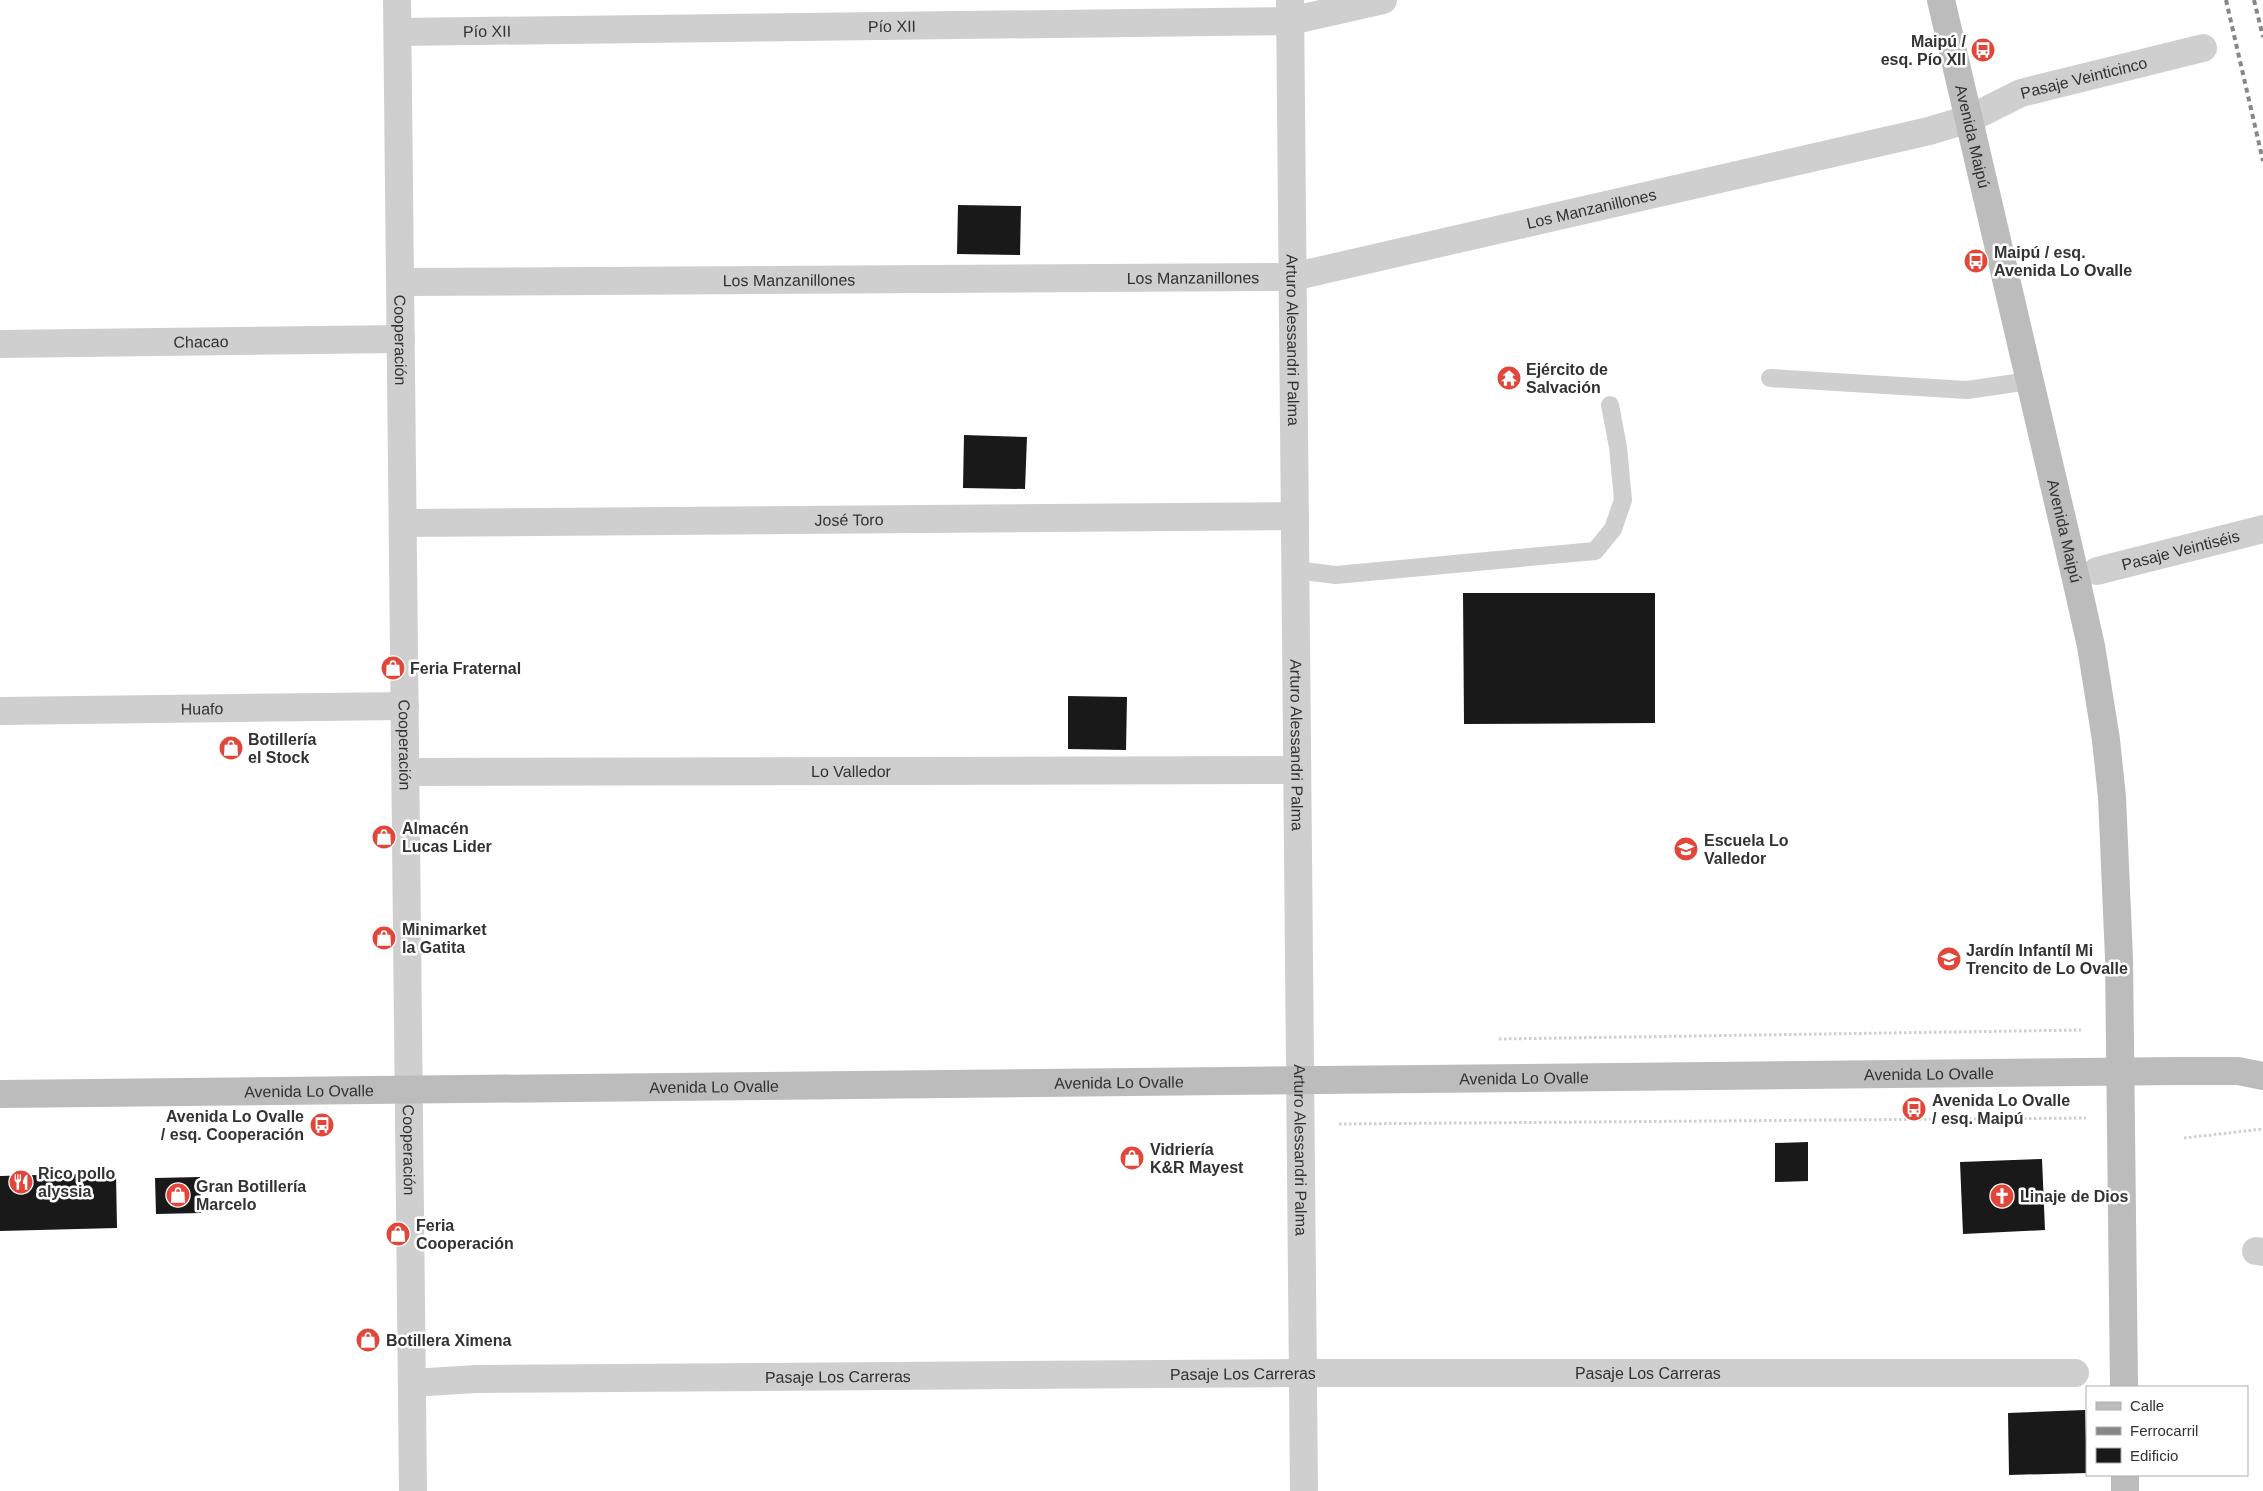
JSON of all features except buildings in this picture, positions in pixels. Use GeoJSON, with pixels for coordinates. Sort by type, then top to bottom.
{"type":"FeatureCollection","features":[{"type":"Feature","properties":{"kind":"main road","name":"Avenida Maipú"},"geometry":{"type":"LineString","coordinates":[[1940,0],[2091,646],[2106,740],[2116,876],[2121,1072],[2124,1386]]}},
{"type":"Feature","properties":{"kind":"main road","name":"Avenida Lo Ovalle"},"geometry":{"type":"LineString","coordinates":[[0,1094],[2255,1070]]}},
{"type":"Feature","properties":{"kind":"main road"},"geometry":{"type":"LineString","coordinates":[[2125,1476],[2125,1491]]}},
{"type":"Feature","properties":{"kind":"street","name":"Cooperación"},"geometry":{"type":"LineString","coordinates":[[398,0],[413,1491]]}},
{"type":"Feature","properties":{"kind":"street","name":"Pío XII"},"geometry":{"type":"LineString","coordinates":[[398,32],[1290,11],[1383,0]]}},
{"type":"Feature","properties":{"kind":"street","name":"Arturo Alessandri Palma"},"geometry":{"type":"LineString","coordinates":[[1290,11],[1304,1491]]}},
{"type":"Feature","properties":{"kind":"street","name":"Pasaje Veinticinco"},"geometry":{"type":"LineString","coordinates":[[1969,119],[2021,93],[2203,48]]}},
{"type":"Feature","properties":{"kind":"street","name":"Los Manzanillones"},"geometry":{"type":"LineString","coordinates":[[401,282],[1292,277],[1929,131],[1969,119]]}},
{"type":"Feature","properties":{"kind":"street","name":"Chacao"},"geometry":{"type":"LineString","coordinates":[[0,344],[402,339]]}},
{"type":"Feature","properties":{"kind":"street","name":"José Toro"},"geometry":{"type":"LineString","coordinates":[[404,523],[1294,516]]}},
{"type":"Feature","properties":{"kind":"street","name":"Pasaje Veintiséis"},"geometry":{"type":"LineString","coordinates":[[2097,571],[2263,529]]}},
{"type":"Feature","properties":{"kind":"street","name":"Huafo"},"geometry":{"type":"LineString","coordinates":[[0,711],[405,706]]}},
{"type":"Feature","properties":{"kind":"street","name":"Lo Valledor"},"geometry":{"type":"LineString","coordinates":[[406,772],[1297,770]]}},
{"type":"Feature","properties":{"kind":"street","name":"Pasaje Los Carreras"},"geometry":{"type":"LineString","coordinates":[[412,1383],[486,1379],[1303,1373],[2075,1373]]}},
{"type":"Feature","properties":{"kind":"lane"},"geometry":{"type":"LineString","coordinates":[[1770,378],[1967,390],[2029,381]]}},
{"type":"Feature","properties":{"kind":"lane"},"geometry":{"type":"LineString","coordinates":[[1295,570],[1336,575],[1595,551],[1613,528],[1623,500],[1618,447],[1610,406]]}},
{"type":"Feature","properties":{"kind":"path"},"geometry":{"type":"LineString","coordinates":[[1496,1040],[2081,1030]]}},
{"type":"Feature","properties":{"kind":"path"},"geometry":{"type":"LineString","coordinates":[[1339,1124],[2088,1118]]}},
{"type":"Feature","properties":{"kind":"path"},"geometry":{"type":"LineString","coordinates":[[2184,1138],[2263,1130]]}},
{"type":"Feature","properties":{"kind":"railway"},"geometry":{"type":"LineString","coordinates":[[2226,0],[2263,161]]}},
{"type":"Feature","properties":{"kind":"railway"},"geometry":{"type":"LineString","coordinates":[[2254,0],[2263,37]]}},
{"type":"Feature","properties":{"kind":"place","name":"Maipú / esq. Pío XII"},"geometry":{"type":"Point","coordinates":[1983,50]}},
{"type":"Feature","properties":{"kind":"place","name":"Maipú / esq. Avenida Lo Ovalle"},"geometry":{"type":"Point","coordinates":[1976,261]}},
{"type":"Feature","properties":{"kind":"place","name":"Ejército de Salvación"},"geometry":{"type":"Point","coordinates":[1509,378]}},
{"type":"Feature","properties":{"kind":"place","name":"Feria Fraternal"},"geometry":{"type":"Point","coordinates":[393,668]}},
{"type":"Feature","properties":{"kind":"place","name":"Botillería el Stock"},"geometry":{"type":"Point","coordinates":[231,748]}},
{"type":"Feature","properties":{"kind":"place","name":"Almacén Lucas Lider"},"geometry":{"type":"Point","coordinates":[384,837]}},
{"type":"Feature","properties":{"kind":"place","name":"Escuela Lo Valledor"},"geometry":{"type":"Point","coordinates":[1686,849]}},
{"type":"Feature","properties":{"kind":"place","name":"Minimarket la Gatita"},"geometry":{"type":"Point","coordinates":[384,938]}},
{"type":"Feature","properties":{"kind":"place","name":"Jardín Infantíl Mi Trencito de Lo Ovalle"},"geometry":{"type":"Point","coordinates":[1949,959]}},
{"type":"Feature","properties":{"kind":"place","name":"Avenida Lo Ovalle / esq. Maipú"},"geometry":{"type":"Point","coordinates":[1914,1109]}},
{"type":"Feature","properties":{"kind":"place","name":"Avenida Lo Ovalle / esq. Cooperación"},"geometry":{"type":"Point","coordinates":[322,1125]}},
{"type":"Feature","properties":{"kind":"place","name":"Vidriería K&R Mayest"},"geometry":{"type":"Point","coordinates":[1132,1158]}},
{"type":"Feature","properties":{"kind":"place","name":"Rico pollo alyssia"},"geometry":{"type":"Point","coordinates":[21,1182]}},
{"type":"Feature","properties":{"kind":"place","name":"Gran Botillería Marcelo"},"geometry":{"type":"Point","coordinates":[178,1195]}},
{"type":"Feature","properties":{"kind":"place","name":"Linaje de Dios"},"geometry":{"type":"Point","coordinates":[2002,1196]}},
{"type":"Feature","properties":{"kind":"place","name":"Feria Cooperación"},"geometry":{"type":"Point","coordinates":[398,1234]}},
{"type":"Feature","properties":{"kind":"place","name":"Botillera Ximena"},"geometry":{"type":"Point","coordinates":[368,1340]}}]}
